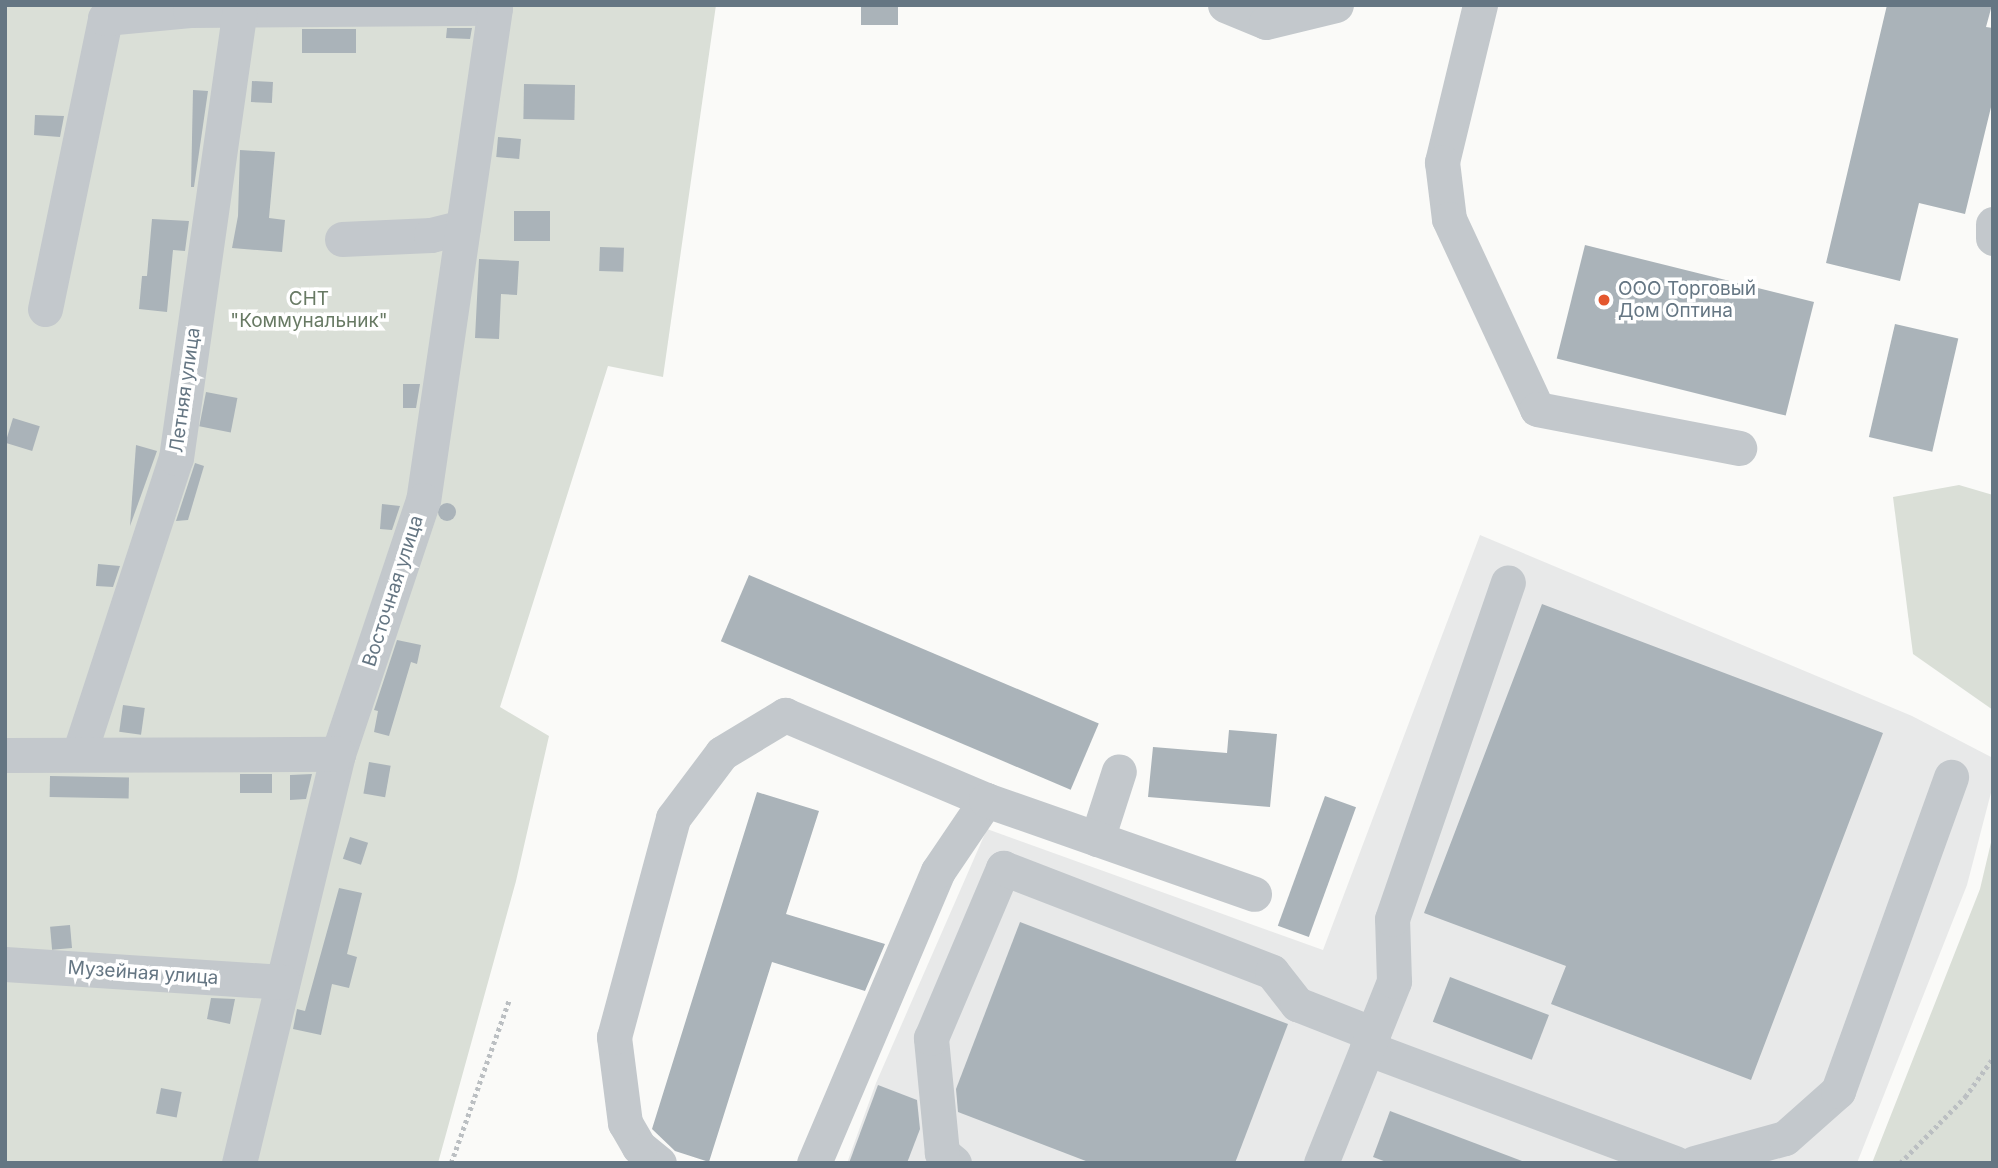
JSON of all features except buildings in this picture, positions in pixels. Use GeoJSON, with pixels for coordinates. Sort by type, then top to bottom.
{"type":"FeatureCollection","features":[{"type":"Feature","properties":{"kind":"street"},"geometry":{"type":"LineString","coordinates":[[1225,5],[1266,22],[1336,5]]}},
{"type":"Feature","properties":{"kind":"street"},"geometry":{"type":"LineString","coordinates":[[1480,5],[1442,162],[1447,183],[1449,219],[1537,409],[1739,448]]}},
{"type":"Feature","properties":{"kind":"street","name":"Восточная улица"},"geometry":{"type":"LineString","coordinates":[[239,13],[495,8],[423,500],[338,754],[239,1163]]}},
{"type":"Feature","properties":{"kind":"street"},"geometry":{"type":"LineString","coordinates":[[45,309],[105,18],[120,9],[239,13]]}},
{"type":"Feature","properties":{"kind":"street","name":"Летняя улица"},"geometry":{"type":"LineString","coordinates":[[79,754],[176,458],[239,13]]}},
{"type":"Feature","properties":{"kind":"street"},"geometry":{"type":"LineString","coordinates":[[1993,224],[1993,238]]}},
{"type":"Feature","properties":{"kind":"street"},"geometry":{"type":"LineString","coordinates":[[342,239],[431,235],[463,227]]}},
{"type":"Feature","properties":{"kind":"street"},"geometry":{"type":"LineString","coordinates":[[1327,1161],[1394,981],[1392,919],[1508,582]]}},
{"type":"Feature","properties":{"kind":"street"},"geometry":{"type":"LineString","coordinates":[[659,1163],[639,1147],[625,1124],[614,1037],[673,818],[723,753],[785,715],[986,800],[1254,894]]}},
{"type":"Feature","properties":{"kind":"street"},"geometry":{"type":"LineString","coordinates":[[5,755],[338,754]]}},
{"type":"Feature","properties":{"kind":"street"},"geometry":{"type":"LineString","coordinates":[[1097,839],[1119,771]]}},
{"type":"Feature","properties":{"kind":"street"},"geometry":{"type":"LineString","coordinates":[[1694,1163],[1785,1138],[1838,1091],[1951,777]]}},
{"type":"Feature","properties":{"kind":"street"},"geometry":{"type":"LineString","coordinates":[[814,1163],[938,871],[986,800]]}},
{"type":"Feature","properties":{"kind":"street"},"geometry":{"type":"LineString","coordinates":[[954,1163],[942,1153],[930,1038],[1003,868],[1272,972],[1297,1004],[1370,1041],[1675,1163]]}},
{"type":"Feature","properties":{"kind":"street","name":"Музейная улица"},"geometry":{"type":"LineString","coordinates":[[5,964],[282,982]]}},
{"type":"Feature","properties":{"kind":"path"},"geometry":{"type":"LineString","coordinates":[[450,1163],[509,1000]]}},
{"type":"Feature","properties":{"kind":"path"},"geometry":{"type":"LineString","coordinates":[[1900,1163],[1965,1097],[1993,1058]]}},
{"type":"Feature","properties":{"kind":"shaded area"},"geometry":{"type":"Polygon","coordinates":[[[1480,535],[1912,716],[1993,758],[1993,785],[1967,885],[1857,1163],[847,1163],[876,1083],[987,829],[1323,950],[1480,535]]]}},
{"type":"Feature","properties":{"kind":"green space","name":"СНТ \"Коммунальник\""},"geometry":{"type":"Polygon","coordinates":[[[5,5],[716,5],[663,377],[608,366],[500,707],[549,736],[516,881],[438,1163],[5,1163],[5,5]]]}},
{"type":"Feature","properties":{"kind":"green space"},"geometry":{"type":"Polygon","coordinates":[[[1959,485],[1993,495],[1993,710],[1913,654],[1893,497],[1959,485]]]}},
{"type":"Feature","properties":{"kind":"green space"},"geometry":{"type":"Polygon","coordinates":[[[1993,834],[1993,1163],[1872,1163],[1980,889],[1993,834]]]}},
{"type":"Feature","properties":{"kind":"place","name":"ООО Торговый Дом Оптина"},"geometry":{"type":"Point","coordinates":[1604,300]}}]}
